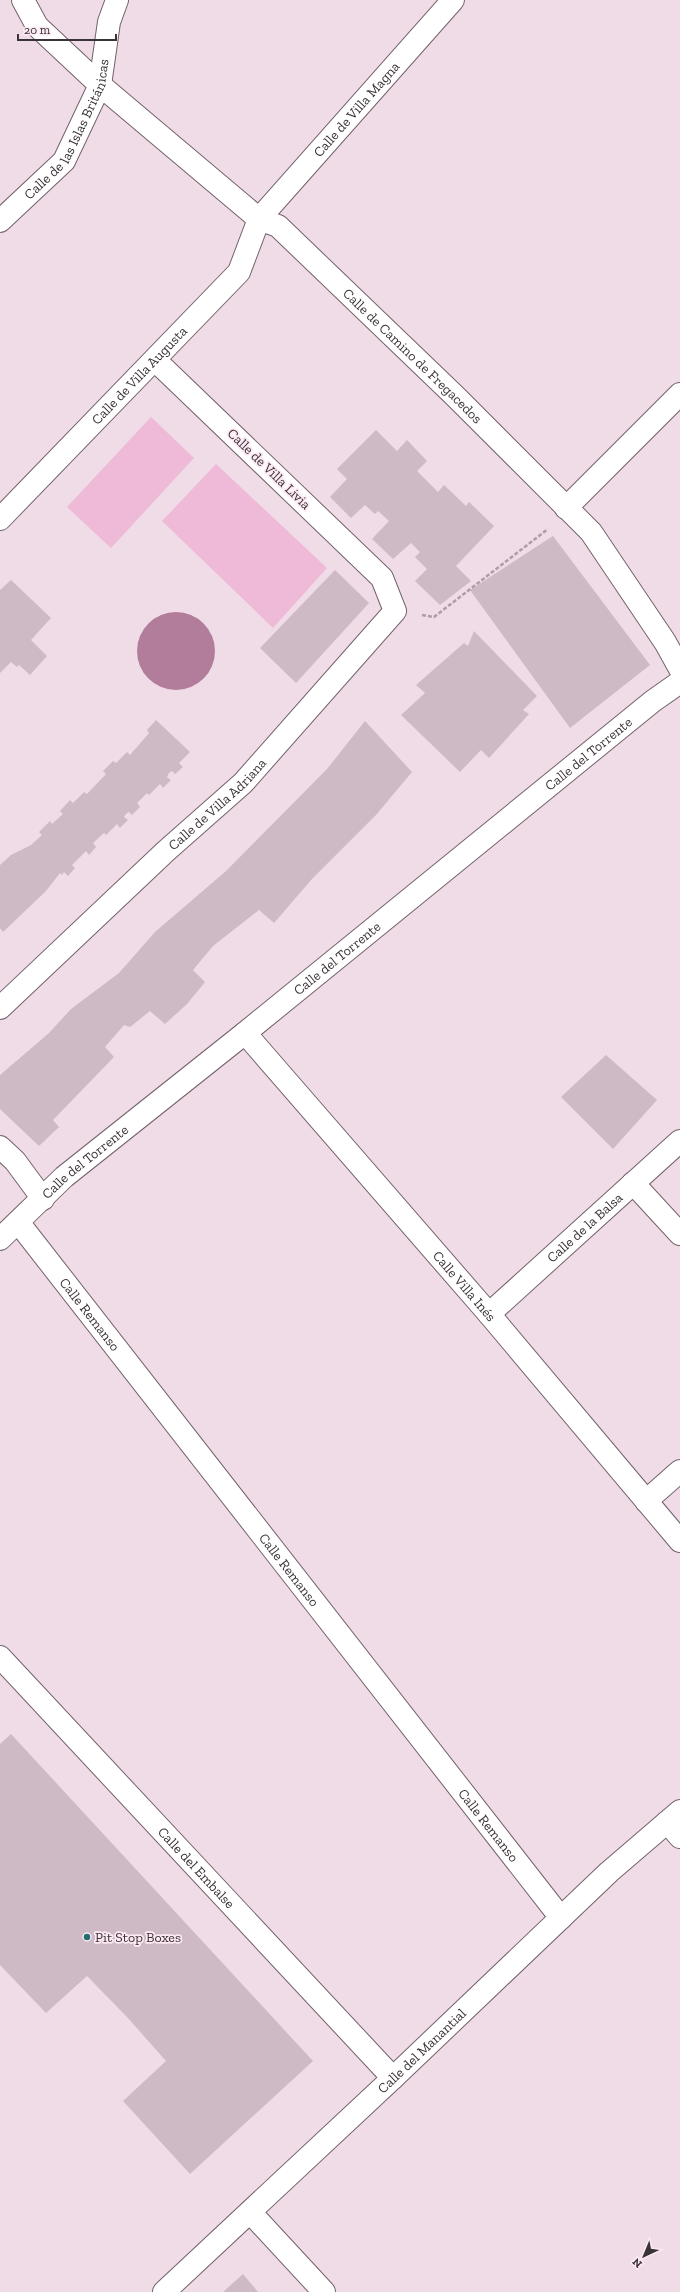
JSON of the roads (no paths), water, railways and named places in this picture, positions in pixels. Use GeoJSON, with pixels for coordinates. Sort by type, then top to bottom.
{"type":"FeatureCollection","features":[{"type":"Feature","properties":{"kind":"street","name":"Calle de Camino de Fregacedos"},"geometry":{"type":"LineString","coordinates":[[23,0],[37,26],[100,85],[258,218],[278,226],[455,396],[591,532],[665,642],[680,669]]}},
{"type":"Feature","properties":{"kind":"street","name":"Calle de las Islas Británicas"},"geometry":{"type":"LineString","coordinates":[[0,221],[64,161],[100,85],[109,22],[117,0]]}},
{"type":"Feature","properties":{"kind":"street","name":"Calle de Villa Magna"},"geometry":{"type":"LineString","coordinates":[[258,218],[453,0]]}},
{"type":"Feature","properties":{"kind":"street","name":"Calle de Villa Augusta"},"geometry":{"type":"LineString","coordinates":[[0,519],[240,272],[258,218]]}},
{"type":"Feature","properties":{"kind":"street","name":"Calle de Villa Livia"},"geometry":{"type":"LineString","coordinates":[[155,360],[382,578],[396,611]]}},
{"type":"Feature","properties":{"kind":"street"},"geometry":{"type":"LineString","coordinates":[[566,508],[680,394]]}},
{"type":"Feature","properties":{"kind":"street","name":"Calle de Villa Adriana"},"geometry":{"type":"LineString","coordinates":[[0,1008],[166,851],[243,783],[396,611]]}},
{"type":"Feature","properties":{"kind":"street","name":"Calle del Torrente"},"geometry":{"type":"LineString","coordinates":[[0,1240],[64,1177],[245,1033],[641,711],[680,682]]}},
{"type":"Feature","properties":{"kind":"street","name":"Calle Villa Inés"},"geometry":{"type":"LineString","coordinates":[[245,1033],[489,1314],[680,1541]]}},
{"type":"Feature","properties":{"kind":"street","name":"Calle de la Balsa"},"geometry":{"type":"LineString","coordinates":[[489,1314],[680,1141]]}},
{"type":"Feature","properties":{"kind":"street"},"geometry":{"type":"LineString","coordinates":[[0,1147],[15,1160],[43,1199]]}},
{"type":"Feature","properties":{"kind":"street"},"geometry":{"type":"LineString","coordinates":[[633,1184],[680,1234]]}},
{"type":"Feature","properties":{"kind":"street","name":"Calle Remanso"},"geometry":{"type":"LineString","coordinates":[[18,1222],[561,1918]]}},
{"type":"Feature","properties":{"kind":"street"},"geometry":{"type":"LineString","coordinates":[[646,1501],[680,1471]]}},
{"type":"Feature","properties":{"kind":"street","name":"Calle del Embalse"},"geometry":{"type":"LineString","coordinates":[[0,1657],[393,2078]]}},
{"type":"Feature","properties":{"kind":"street","name":"Calle del Manantial"},"geometry":{"type":"LineString","coordinates":[[164,2292],[393,2078],[609,1872],[676,1823]]}},
{"type":"Feature","properties":{"kind":"street"},"geometry":{"type":"LineString","coordinates":[[250,2212],[324,2292]]}},
{"type":"Feature","properties":{"kind":"place","name":"Pit Stop Boxes"},"geometry":{"type":"Point","coordinates":[87,1937]}}]}
